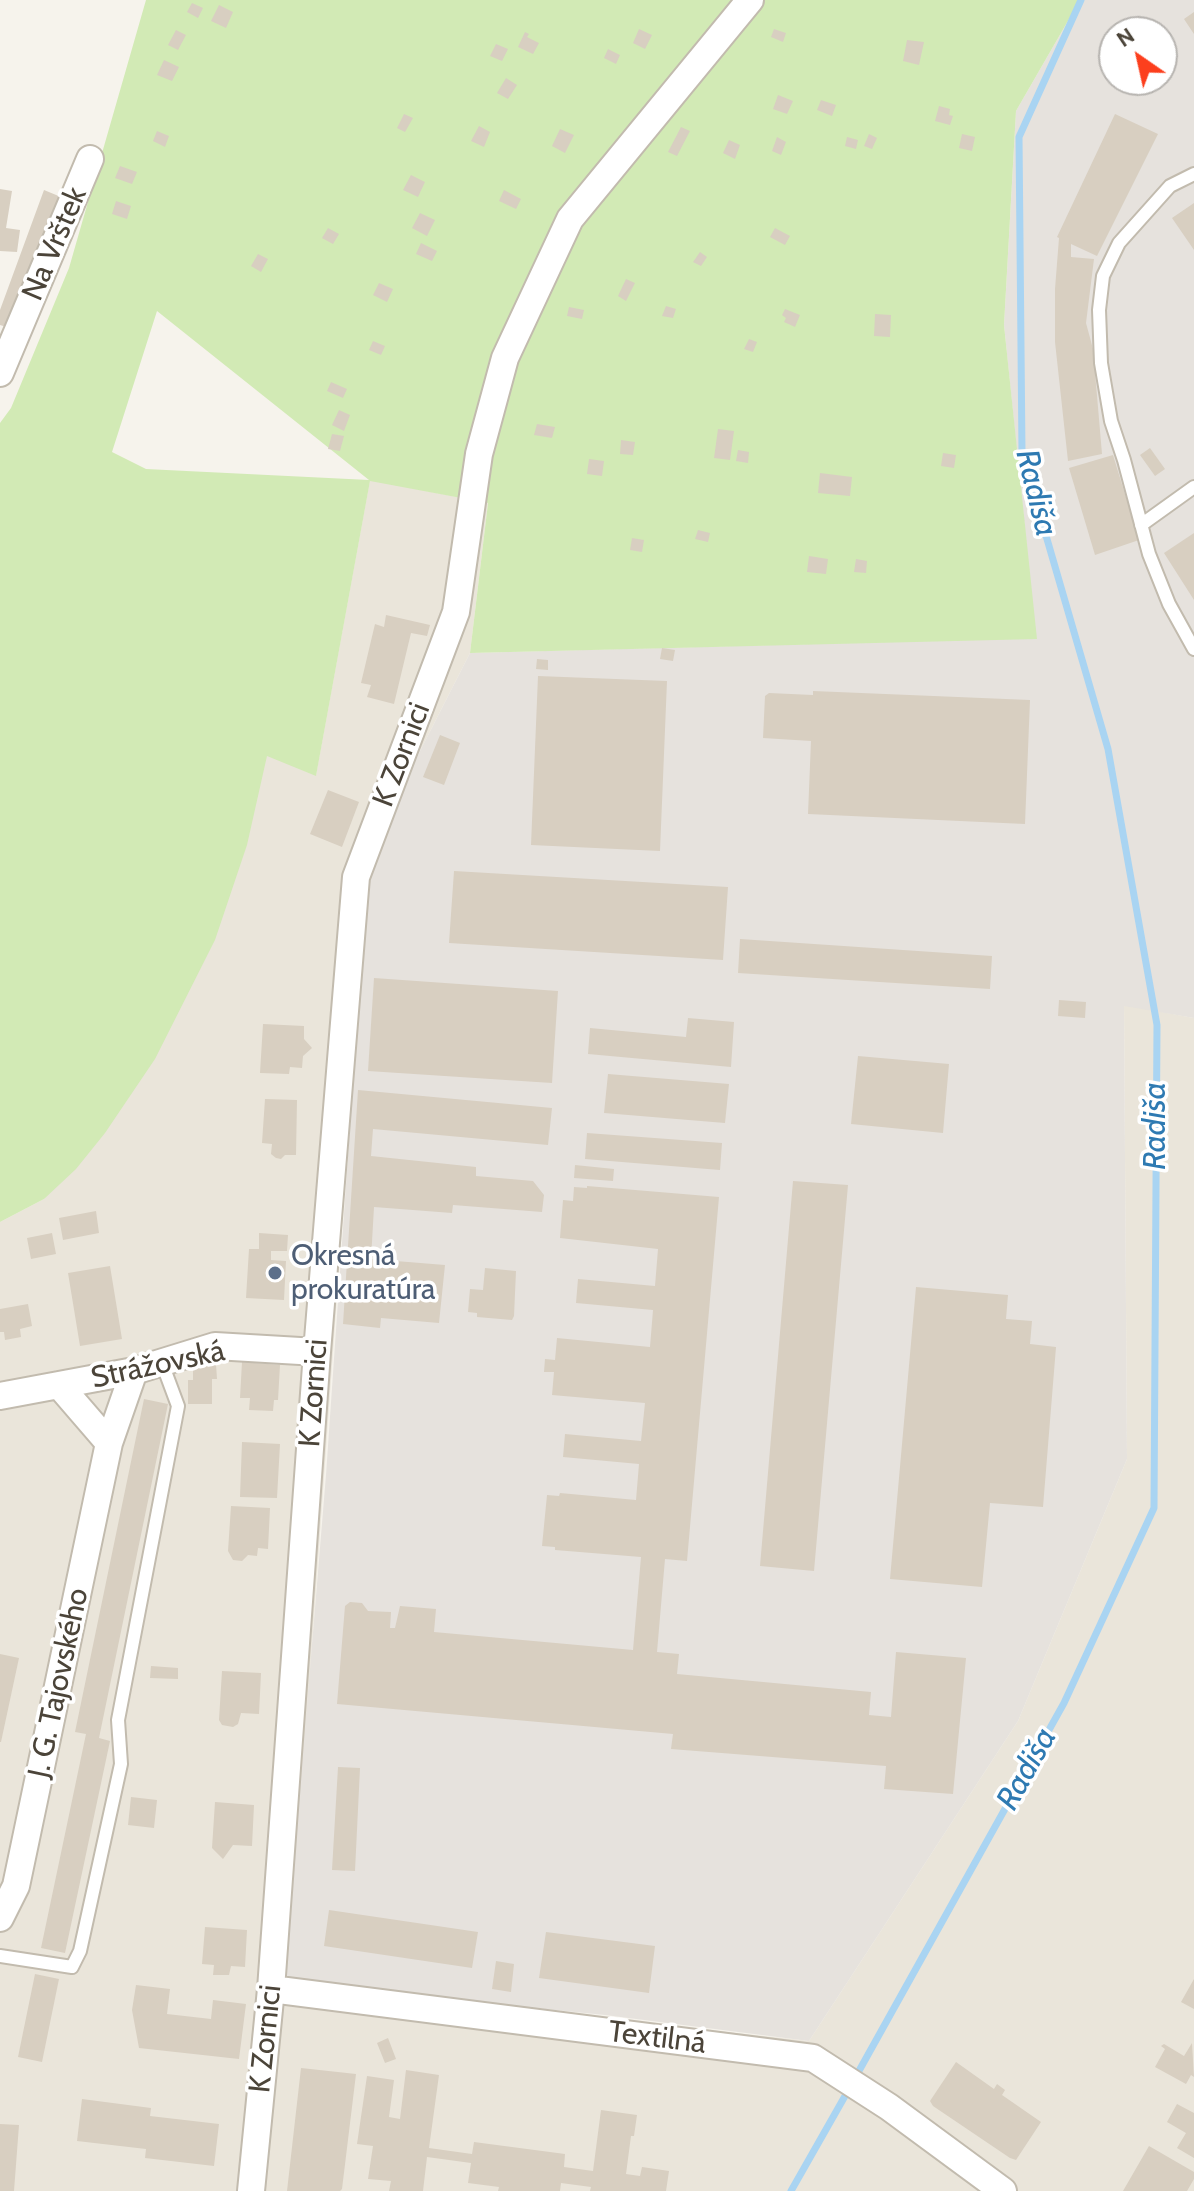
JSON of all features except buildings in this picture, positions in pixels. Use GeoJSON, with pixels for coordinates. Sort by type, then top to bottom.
{"type":"FeatureCollection","features":[{"type":"Feature","properties":{"kind":"street","name":"K Zornici"},"geometry":{"type":"LineString","coordinates":[[251,2191],[271,1989],[317,1352],[356,877],[456,612],[479,454],[505,358],[570,219],[750,0]]}},
{"type":"Feature","properties":{"kind":"street","name":"Na Vrštek"},"geometry":{"type":"LineString","coordinates":[[0,373],[7,338],[90,159]]}},
{"type":"Feature","properties":{"kind":"street","name":"Strážovská"},"geometry":{"type":"LineString","coordinates":[[0,1396],[134,1371],[215,1346],[317,1352]]}},
{"type":"Feature","properties":{"kind":"street","name":"J. G. Tajovského"},"geometry":{"type":"LineString","coordinates":[[0,1918],[16,1886],[109,1443],[134,1371]]}},
{"type":"Feature","properties":{"kind":"street"},"geometry":{"type":"LineString","coordinates":[[59,1385],[109,1443]]}},
{"type":"Feature","properties":{"kind":"street","name":"Textilná"},"geometry":{"type":"LineString","coordinates":[[271,1989],[813,2058],[889,2107],[1003,2191]]}},
{"type":"Feature","properties":{"kind":"lane"},"geometry":{"type":"LineString","coordinates":[[1194,174],[1170,186],[1119,243],[1103,276],[1099,310],[1101,363],[1111,421],[1149,554],[1169,604],[1194,649]]}},
{"type":"Feature","properties":{"kind":"lane"},"geometry":{"type":"LineString","coordinates":[[1141,525],[1194,487]]}},
{"type":"Feature","properties":{"kind":"lane"},"geometry":{"type":"LineString","coordinates":[[0,1956],[72,1967],[80,1951],[121,1764],[118,1720],[178,1406],[162,1363]]}},
{"type":"Feature","properties":{"kind":"shaded area"},"geometry":{"type":"Polygon","coordinates":[[[1080,0],[1194,0],[1194,1018],[1124,1006],[1127,1459],[1018,1721],[809,2041],[605,2015],[284,1983],[326,1475],[369,851],[470,653],[1036,638],[1004,325],[1016,111],[1080,0]]]}},
{"type":"Feature","properties":{"kind":"shaded area"},"geometry":{"type":"Polygon","coordinates":[[[370,480],[488,503],[470,653],[369,851],[303,1769],[284,1983],[809,2041],[1018,1721],[1127,1459],[1124,1005],[1194,1018],[1194,2191],[0,2191],[0,1222],[44,1199],[267,755],[316,775],[370,480]]]}},
{"type":"Feature","properties":{"kind":"green space"},"geometry":{"type":"Polygon","coordinates":[[[146,0],[1080,0],[1016,111],[1004,325],[1037,639],[470,653],[488,503],[370,481],[316,776],[267,756],[247,845],[215,940],[155,1059],[105,1133],[76,1169],[44,1199],[0,1222],[0,423],[11,408],[69,268],[146,0]],[[157,311],[112,452],[146,469],[369,480],[157,311]]]}},
{"type":"Feature","properties":{"kind":"waterway","name":"Radiša"},"geometry":{"type":"LineString","coordinates":[[855,2078],[1064,1703],[1154,1508],[1157,1025],[1108,749],[1022,453],[1019,137],[1081,0]]}},
{"type":"Feature","properties":{"kind":"waterway","name":"Radiša"},"geometry":{"type":"LineString","coordinates":[[791,2191],[849,2089]]}},
{"type":"Feature","properties":{"kind":"place","name":"Okresná prokuratúra"},"geometry":{"type":"Point","coordinates":[275,1273]}}]}
